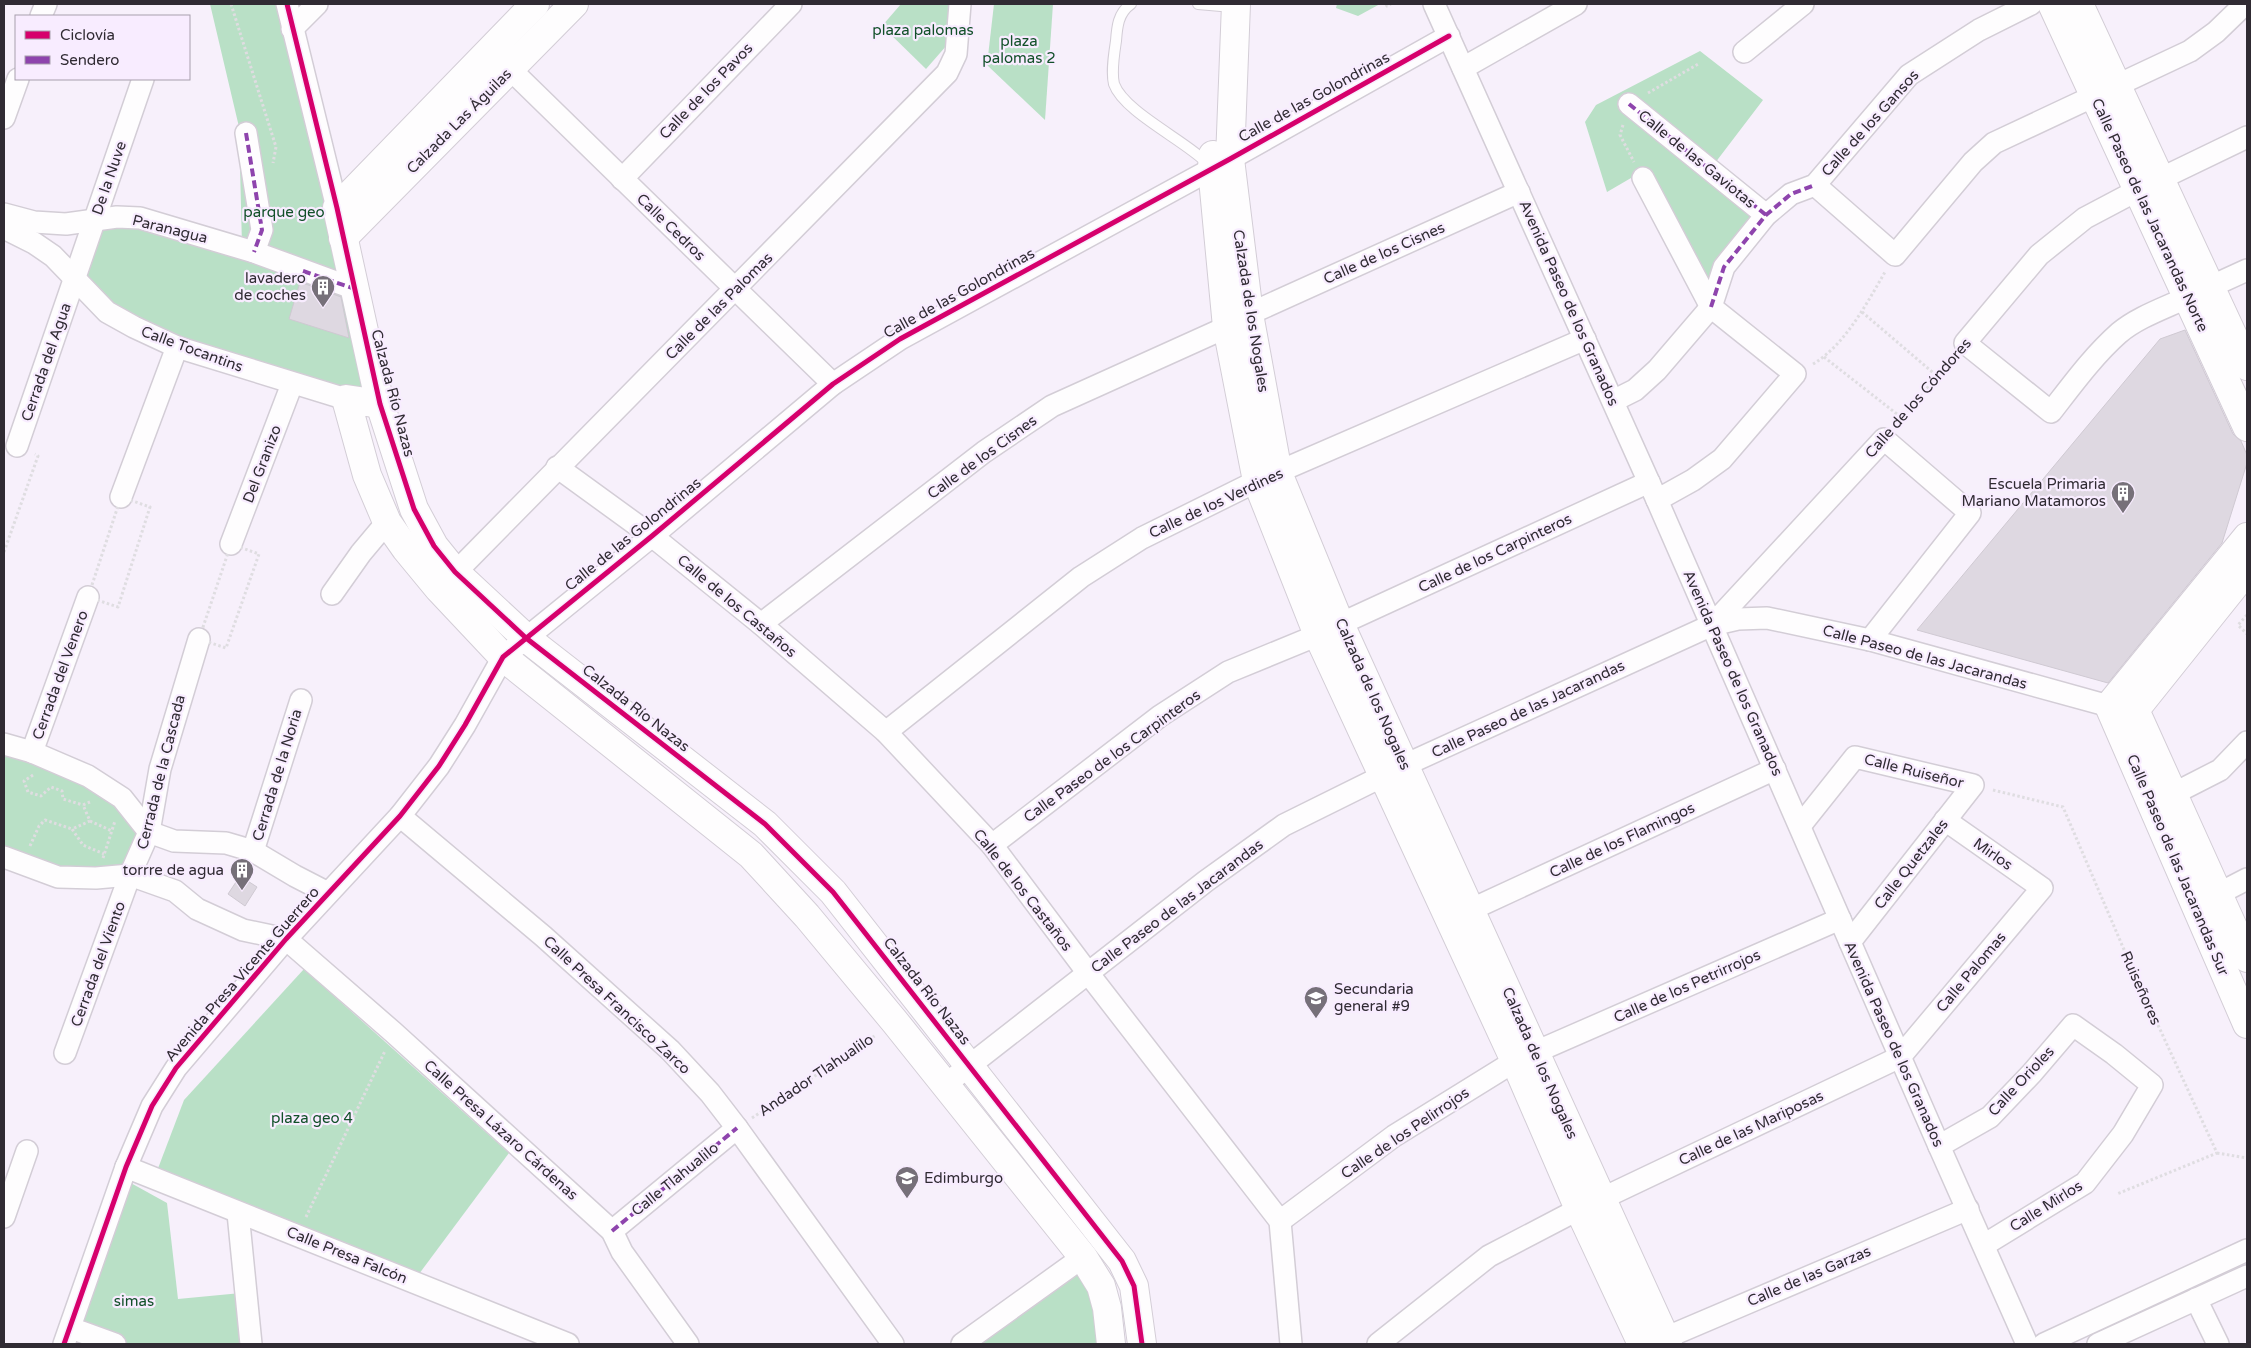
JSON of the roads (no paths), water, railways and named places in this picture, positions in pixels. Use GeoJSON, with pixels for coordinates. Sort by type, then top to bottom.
{"type":"FeatureCollection","features":[{"type":"Feature","properties":{"kind":"street","name":"Calzada Río Nazas"},"geometry":{"type":"LineString","coordinates":[[286,4],[337,208],[380,404],[414,509],[434,546],[447,580],[503,657],[751,856],[807,916],[946,1084],[1083,1258],[1101,1286],[1107,1308],[1111,1344]]}},
{"type":"Feature","properties":{"kind":"street"},"geometry":{"type":"LineString","coordinates":[[292,28],[317,4]]}},
{"type":"Feature","properties":{"kind":"street","name":"Calzada Las Águilas"},"geometry":{"type":"LineString","coordinates":[[337,208],[534,4]]}},
{"type":"Feature","properties":{"kind":"street","name":"Calzada Las Águilas"},"geometry":{"type":"LineString","coordinates":[[344,238],[574,4]]}},
{"type":"Feature","properties":{"kind":"street","name":"Calle de los Pavos"},"geometry":{"type":"LineString","coordinates":[[622,179],[790,4]]}},
{"type":"Feature","properties":{"kind":"street","name":"Calle de las Palomas"},"geometry":{"type":"LineString","coordinates":[[447,580],[947,73],[956,54],[960,4]]}},
{"type":"Feature","properties":{"kind":"street","name":"Calzada de los Nogales"},"geometry":{"type":"LineString","coordinates":[[1219,4],[1226,60],[1221,164],[1238,320],[1268,477],[1329,630],[1525,1056],[1590,1204],[1656,1342]]}},
{"type":"Feature","properties":{"kind":"street","name":"Avenida Paseo de los Granados"},"geometry":{"type":"LineString","coordinates":[[1434,4],[1653,491],[1938,1146],[1968,1209],[2027,1344]]}},
{"type":"Feature","properties":{"kind":"street"},"geometry":{"type":"LineString","coordinates":[[1463,68],[1576,4]]}},
{"type":"Feature","properties":{"kind":"street"},"geometry":{"type":"LineString","coordinates":[[1744,52],[1803,4]]}},
{"type":"Feature","properties":{"kind":"street","name":"Calle de los Gansos"},"geometry":{"type":"LineString","coordinates":[[1613,401],[1635,390],[1657,370],[1711,307],[1724,266],[1766,214],[1791,194],[1815,185],[1909,75],[1971,35],[2031,4]]}},
{"type":"Feature","properties":{"kind":"street","name":"Calle Paseo de las Jacarandas Norte"},"geometry":{"type":"LineString","coordinates":[[2052,4],[2106,91],[2200,292],[2247,427]]}},
{"type":"Feature","properties":{"kind":"street","name":"Calle Paseo de las Jacarandas Norte"},"geometry":{"type":"LineString","coordinates":[[2079,4],[2106,91]]}},
{"type":"Feature","properties":{"kind":"street"},"geometry":{"type":"LineString","coordinates":[[2106,91],[2190,51],[2216,32],[2245,4]]}},
{"type":"Feature","properties":{"kind":"street","name":"Calle de las Golondrinas"},"geometry":{"type":"LineString","coordinates":[[503,657],[652,536],[833,384],[900,339],[1221,164],[1449,36]]}},
{"type":"Feature","properties":{"kind":"street","name":"Calle Cedros"},"geometry":{"type":"LineString","coordinates":[[510,70],[833,384]]}},
{"type":"Feature","properties":{"kind":"street"},"geometry":{"type":"LineString","coordinates":[[4,118],[18,80]]}},
{"type":"Feature","properties":{"kind":"street","name":"De la Nuve"},"geometry":{"type":"LineString","coordinates":[[75,278],[143,80]]}},
{"type":"Feature","properties":{"kind":"street","name":"Calle de los Gansos"},"geometry":{"type":"LineString","coordinates":[[1815,185],[1895,255],[1974,162],[1994,143],[2106,91]]}},
{"type":"Feature","properties":{"kind":"street","name":"Calle de las Gaviotas"},"geometry":{"type":"LineString","coordinates":[[1629,104],[1766,214]]}},
{"type":"Feature","properties":{"kind":"street"},"geometry":{"type":"LineString","coordinates":[[246,133],[262,230],[254,252]]}},
{"type":"Feature","properties":{"kind":"street","name":"Calle de los Cóndores"},"geometry":{"type":"LineString","coordinates":[[2200,292],[2144,317],[2120,332],[2098,354],[2050,412],[1965,343],[2039,256],[2085,218],[2149,184],[2247,137]]}},
{"type":"Feature","properties":{"kind":"street"},"geometry":{"type":"LineString","coordinates":[[1643,178],[1711,307]]}},
{"type":"Feature","properties":{"kind":"street","name":"Calle de los Cisnes"},"geometry":{"type":"LineString","coordinates":[[761,624],[984,452],[1052,406],[1519,192]]}},
{"type":"Feature","properties":{"kind":"street","name":"Paranagua"},"geometry":{"type":"LineString","coordinates":[[4,214],[34,222],[66,224],[95,220],[140,218],[254,252],[355,289]]}},
{"type":"Feature","properties":{"kind":"street","name":"Calle Tocantins"},"geometry":{"type":"LineString","coordinates":[[4,228],[34,243],[53,256],[75,278],[86,293],[107,312],[134,327],[177,346],[292,384],[346,399],[380,404]]}},
{"type":"Feature","properties":{"kind":"street"},"geometry":{"type":"LineString","coordinates":[[2200,292],[2247,270]]}},
{"type":"Feature","properties":{"kind":"street","name":"Cerrada del Agua"},"geometry":{"type":"LineString","coordinates":[[17,446],[75,278]]}},
{"type":"Feature","properties":{"kind":"street","name":"Calle Paseo de las Jacarandas Norte"},"geometry":{"type":"LineString","coordinates":[[2200,292],[2247,366]]}},
{"type":"Feature","properties":{"kind":"street","name":"Calle de los Carpinteros"},"geometry":{"type":"LineString","coordinates":[[1329,630],[1653,491],[1693,480],[1722,459],[1795,374],[1711,307]]}},
{"type":"Feature","properties":{"kind":"street","name":"Calle de los Verdines"},"geometry":{"type":"LineString","coordinates":[[886,732],[1081,577],[1142,538],[1268,477],[1585,339]]}},
{"type":"Feature","properties":{"kind":"street"},"geometry":{"type":"LineString","coordinates":[[121,498],[177,346]]}},
{"type":"Feature","properties":{"kind":"street","name":"Del Granizo"},"geometry":{"type":"LineString","coordinates":[[232,544],[292,384]]}},
{"type":"Feature","properties":{"kind":"street","name":"Calzada Río Nazas"},"geometry":{"type":"LineString","coordinates":[[346,399],[367,475],[387,522],[406,549],[526,638],[765,824],[833,892],[1122,1261],[1134,1286],[1142,1344]]}},
{"type":"Feature","properties":{"kind":"street","name":"Calle de los Cóndores"},"geometry":{"type":"LineString","coordinates":[[1712,625],[1884,439],[1970,513],[1870,640]]}},
{"type":"Feature","properties":{"kind":"street","name":"Calle de los Castaños"},"geometry":{"type":"LineString","coordinates":[[557,467],[652,536],[761,624],[886,732],[992,846],[1280,1221]]}},
{"type":"Feature","properties":{"kind":"street"},"geometry":{"type":"LineString","coordinates":[[332,594],[361,553],[387,522]]}},
{"type":"Feature","properties":{"kind":"street"},"geometry":{"type":"LineString","coordinates":[[2122,708],[2247,537]]}},
{"type":"Feature","properties":{"kind":"street"},"geometry":{"type":"LineString","coordinates":[[2122,708],[2247,570]]}},
{"type":"Feature","properties":{"kind":"street","name":"Cerrada del Venero"},"geometry":{"type":"LineString","coordinates":[[32,752],[88,597]]}},
{"type":"Feature","properties":{"kind":"street","name":"Calle Paseo de las Jacarandas"},"geometry":{"type":"LineString","coordinates":[[946,1084],[1206,881],[1284,825],[1394,770],[1712,625],[1738,619],[1767,618],[1870,640],[2122,708]]}},
{"type":"Feature","properties":{"kind":"street","name":"Calle Paseo de los Carpinteros"},"geometry":{"type":"LineString","coordinates":[[992,846],[1168,711],[1228,672],[1329,630]]}},
{"type":"Feature","properties":{"kind":"street","name":"Cerrada de la Cascada"},"geometry":{"type":"LineString","coordinates":[[130,875],[149,832],[160,768],[199,639]]}},
{"type":"Feature","properties":{"kind":"street","name":"Avenida Presa Vicente Guerrero"},"geometry":{"type":"LineString","coordinates":[[67,1336],[126,1167],[152,1106],[176,1068],[286,939],[400,816],[439,766],[465,725],[503,657]]}},
{"type":"Feature","properties":{"kind":"street","name":"Cerrada de la Noria"},"geometry":{"type":"LineString","coordinates":[[254,851],[301,700]]}},
{"type":"Feature","properties":{"kind":"street","name":"Calle Paseo de las Jacarandas Sur"},"geometry":{"type":"LineString","coordinates":[[2122,708],[2173,794],[2247,958]]}},
{"type":"Feature","properties":{"kind":"street","name":"Calle Paseo de las Jacarandas Sur"},"geometry":{"type":"LineString","coordinates":[[2122,708],[2244,1007]]}},
{"type":"Feature","properties":{"kind":"street"},"geometry":{"type":"LineString","coordinates":[[2173,794],[2220,770],[2247,742]]}},
{"type":"Feature","properties":{"kind":"street"},"geometry":{"type":"LineString","coordinates":[[4,744],[32,752],[88,776],[122,798],[149,832],[174,841],[226,843],[254,851],[295,876],[328,893]]}},
{"type":"Feature","properties":{"kind":"street","name":"Calle Ruiseñor"},"geometry":{"type":"LineString","coordinates":[[1800,826],[1855,757],[1973,785]]}},
{"type":"Feature","properties":{"kind":"street","name":"Calle de los Flamingos"},"geometry":{"type":"LineString","coordinates":[[1470,910],[1775,769]]}},
{"type":"Feature","properties":{"kind":"street","name":"Calzada de los Nogales"},"geometry":{"type":"LineString","coordinates":[[1394,770],[1470,910],[1525,1056]]}},
{"type":"Feature","properties":{"kind":"street","name":"Calle Quetzales"},"geometry":{"type":"LineString","coordinates":[[1850,942],[1973,785]]}},
{"type":"Feature","properties":{"kind":"street","name":"Calle Presa Francisco Zarco"},"geometry":{"type":"LineString","coordinates":[[400,816],[543,936],[670,1050],[710,1093],[737,1128],[893,1344]]}},
{"type":"Feature","properties":{"kind":"street","name":"Mirlos"},"geometry":{"type":"LineString","coordinates":[[1945,820],[2042,888]]}},
{"type":"Feature","properties":{"kind":"street"},"geometry":{"type":"LineString","coordinates":[[9,860],[58,877],[96,878],[130,875],[174,891],[197,909],[243,930],[286,939]]}},
{"type":"Feature","properties":{"kind":"street","name":"Cerrada del Viento"},"geometry":{"type":"LineString","coordinates":[[65,1053],[130,875]]}},
{"type":"Feature","properties":{"kind":"street"},"geometry":{"type":"LineString","coordinates":[[2218,894],[2247,879]]}},
{"type":"Feature","properties":{"kind":"street","name":"Calle Palomas"},"geometry":{"type":"LineString","coordinates":[[1900,1057],[2042,888]]}},
{"type":"Feature","properties":{"kind":"street","name":"Calle de los Petrirrojos"},"geometry":{"type":"LineString","coordinates":[[1525,1056],[1840,919]]}},
{"type":"Feature","properties":{"kind":"street","name":"Calle Presa Lázaro Cárdenas"},"geometry":{"type":"LineString","coordinates":[[286,939],[393,1032],[612,1231],[622,1252],[688,1344]]}},
{"type":"Feature","properties":{"kind":"street","name":"Calle Orioles"},"geometry":{"type":"LineString","coordinates":[[1938,1146],[1990,1117],[2032,1074],[2072,1025],[2114,1054],[2152,1085]]}},
{"type":"Feature","properties":{"kind":"street","name":"Calle de los Pelirrojos"},"geometry":{"type":"LineString","coordinates":[[1280,1221],[1394,1136],[1525,1056]]}},
{"type":"Feature","properties":{"kind":"street","name":"Calle de las Mariposas"},"geometry":{"type":"LineString","coordinates":[[1378,1344],[1489,1256],[1590,1204],[1900,1057]]}},
{"type":"Feature","properties":{"kind":"street","name":"Calle Mirlos"},"geometry":{"type":"LineString","coordinates":[[1984,1245],[2085,1183],[2123,1134],[2152,1085]]}},
{"type":"Feature","properties":{"kind":"street","name":"Calle Tlahualilo"},"geometry":{"type":"LineString","coordinates":[[612,1231],[737,1128]]}},
{"type":"Feature","properties":{"kind":"street"},"geometry":{"type":"LineString","coordinates":[[4,1217],[27,1151]]}},
{"type":"Feature","properties":{"kind":"street","name":"Calle Presa Falcón"},"geometry":{"type":"LineString","coordinates":[[126,1167],[568,1344]]}},
{"type":"Feature","properties":{"kind":"street","name":"Calle de las Garzas"},"geometry":{"type":"LineString","coordinates":[[1656,1342],[1968,1209]]}},
{"type":"Feature","properties":{"kind":"street"},"geometry":{"type":"LineString","coordinates":[[238,1213],[251,1344]]}},
{"type":"Feature","properties":{"kind":"street"},"geometry":{"type":"LineString","coordinates":[[1280,1221],[1291,1344]]}},
{"type":"Feature","properties":{"kind":"street"},"geometry":{"type":"LineString","coordinates":[[2044,1344],[2247,1250]]}},
{"type":"Feature","properties":{"kind":"street"},"geometry":{"type":"LineString","coordinates":[[962,1344],[1083,1258]]}},
{"type":"Feature","properties":{"kind":"street"},"geometry":{"type":"LineString","coordinates":[[2098,1344],[2247,1276]]}},
{"type":"Feature","properties":{"kind":"street"},"geometry":{"type":"LineString","coordinates":[[2196,1299],[2218,1344]]}},
{"type":"Feature","properties":{"kind":"street"},"geometry":{"type":"LineString","coordinates":[[67,1336],[115,1344]]}},
{"type":"Feature","properties":{"kind":"lane"},"geometry":{"type":"LineString","coordinates":[[1131,4],[1121,13],[1118,25],[1114,50],[1115,85],[1124,100],[1168,134],[1198,153],[1221,164]]}},
{"type":"Feature","properties":{"kind":"place","name":"lavadero de coches"},"geometry":{"type":"Point","coordinates":[323,308]}},
{"type":"Feature","properties":{"kind":"place","name":"Escuela Primaria Mariano Matamoros"},"geometry":{"type":"Point","coordinates":[2123,514]}},
{"type":"Feature","properties":{"kind":"place","name":"torrre de agua"},"geometry":{"type":"Point","coordinates":[242,891]}},
{"type":"Feature","properties":{"kind":"place","name":"Secundaria general #9"},"geometry":{"type":"Point","coordinates":[1316,1019]}},
{"type":"Feature","properties":{"kind":"place","name":"Edimburgo"},"geometry":{"type":"Point","coordinates":[907,1199]}},
{"type":"Feature","properties":{"kind":"park label","name":"plaza palomas"},"geometry":{"type":"Point","coordinates":[923,30]}},
{"type":"Feature","properties":{"kind":"park label","name":"plaza palomas 2"},"geometry":{"type":"Point","coordinates":[1019,50]}},
{"type":"Feature","properties":{"kind":"park label","name":"parque geo"},"geometry":{"type":"Point","coordinates":[284,212]}},
{"type":"Feature","properties":{"kind":"park label","name":"plaza geo 4"},"geometry":{"type":"Point","coordinates":[312,1118]}},
{"type":"Feature","properties":{"kind":"park label","name":"simas"},"geometry":{"type":"Point","coordinates":[134,1301]}}]}
